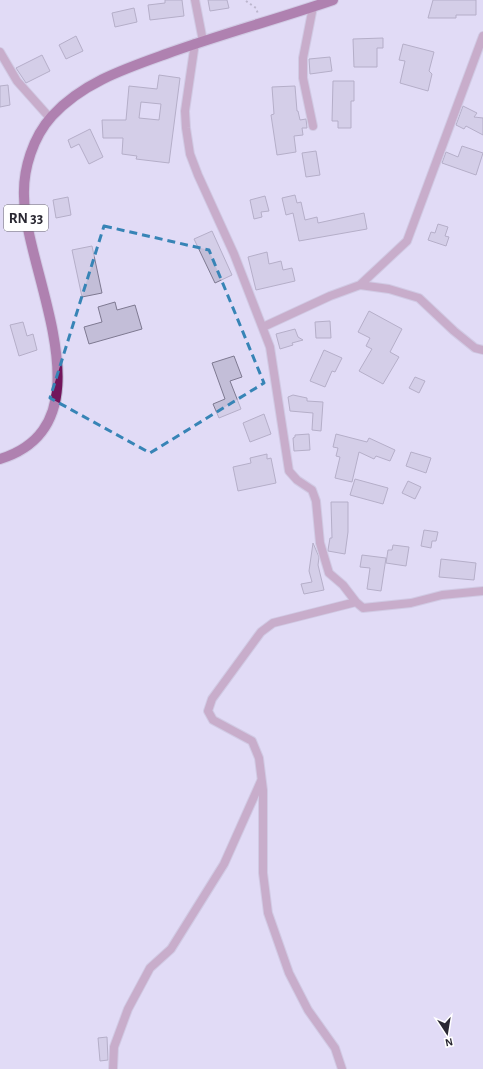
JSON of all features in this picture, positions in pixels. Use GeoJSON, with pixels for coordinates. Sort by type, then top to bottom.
{"type":"FeatureCollection","features":[{"type":"Feature","properties":{"kind":"main road","name":"RN 33"},"geometry":{"type":"LineString","coordinates":[[0,459],[19,452],[32,443],[53,411],[58,392],[59,374],[54,341],[26,219],[24,198],[25,176],[31,154],[38,138],[50,118],[69,99],[94,83],[121,70],[199,42],[333,0]]}},
{"type":"Feature","properties":{"kind":"street"},"geometry":{"type":"LineString","coordinates":[[195,0],[199,42],[185,111],[190,154],[234,254],[270,347],[289,471],[297,480],[312,490],[316,501],[320,543],[328,573],[343,585],[356,602],[363,608],[411,603],[442,595],[483,591]]}},
{"type":"Feature","properties":{"kind":"street"},"geometry":{"type":"LineString","coordinates":[[313,7],[304,58],[303,78],[313,126]]}},
{"type":"Feature","properties":{"kind":"street"},"geometry":{"type":"LineString","coordinates":[[263,327],[330,296],[360,285],[407,241],[483,36]]}},
{"type":"Feature","properties":{"kind":"street"},"geometry":{"type":"LineString","coordinates":[[0,52],[17,82],[50,118]]}},
{"type":"Feature","properties":{"kind":"street"},"geometry":{"type":"LineString","coordinates":[[360,285],[389,289],[419,298],[475,348],[483,350]]}},
{"type":"Feature","properties":{"kind":"street"},"geometry":{"type":"LineString","coordinates":[[342,1069],[335,1048],[308,1010],[289,974],[268,912],[264,873],[262,780],[259,758],[252,741],[213,720],[208,711],[212,699],[261,632],[273,622],[356,602]]}},
{"type":"Feature","properties":{"kind":"street"},"geometry":{"type":"LineString","coordinates":[[113,1069],[114,1047],[132,1002],[150,968],[171,949],[224,864],[262,780]]}},
{"type":"Feature","properties":{"kind":"path"},"geometry":{"type":"LineString","coordinates":[[246,1],[256,8],[260,23]]}},
{"type":"Feature","properties":{"kind":"highlighted area"},"geometry":{"type":"Polygon","coordinates":[[[104,226],[209,250],[264,383],[150,453],[50,398],[104,226]]]}},
{"type":"Feature","properties":{"kind":"building"},"geometry":{"type":"Polygon","coordinates":[[[165,0],[182,0],[184,16],[150,20],[148,5],[165,3],[165,0]]]}},
{"type":"Feature","properties":{"kind":"building"},"geometry":{"type":"Polygon","coordinates":[[[208,0],[227,0],[229,8],[210,11],[208,0]]]}},
{"type":"Feature","properties":{"kind":"building"},"geometry":{"type":"Polygon","coordinates":[[[433,0],[476,0],[476,15],[456,15],[456,18],[428,18],[433,0]]]}},
{"type":"Feature","properties":{"kind":"building"},"geometry":{"type":"Polygon","coordinates":[[[134,8],[137,22],[115,27],[112,13],[134,8]]]}},
{"type":"Feature","properties":{"kind":"building"},"geometry":{"type":"Polygon","coordinates":[[[76,36],[83,51],[66,59],[59,45],[76,36]]]}},
{"type":"Feature","properties":{"kind":"building"},"geometry":{"type":"Polygon","coordinates":[[[383,38],[383,48],[377,48],[377,67],[354,67],[353,39],[383,38]]]}},
{"type":"Feature","properties":{"kind":"building"},"geometry":{"type":"Polygon","coordinates":[[[403,44],[434,52],[429,71],[432,74],[428,91],[400,83],[405,61],[399,60],[403,44]]]}},
{"type":"Feature","properties":{"kind":"building"},"geometry":{"type":"Polygon","coordinates":[[[42,55],[50,71],[26,83],[16,68],[42,55]]]}},
{"type":"Feature","properties":{"kind":"building"},"geometry":{"type":"Polygon","coordinates":[[[330,57],[332,71],[310,74],[309,59],[330,57]]]}},
{"type":"Feature","properties":{"kind":"building"},"geometry":{"type":"Polygon","coordinates":[[[159,75],[180,78],[169,163],[136,159],[137,156],[122,154],[123,138],[103,138],[102,120],[126,120],[129,86],[157,89],[159,75]],[[141,102],[139,118],[159,120],[161,104],[141,102]]]}},
{"type":"Feature","properties":{"kind":"building"},"geometry":{"type":"Polygon","coordinates":[[[333,81],[354,81],[354,101],[351,101],[351,128],[338,128],[338,121],[332,121],[333,81]]]}},
{"type":"Feature","properties":{"kind":"building"},"geometry":{"type":"Polygon","coordinates":[[[8,85],[10,105],[0,107],[0,86],[8,85]]]}},
{"type":"Feature","properties":{"kind":"building"},"geometry":{"type":"Polygon","coordinates":[[[295,86],[297,111],[300,120],[306,119],[307,128],[302,128],[303,135],[294,136],[296,152],[277,155],[271,115],[274,114],[272,87],[295,86]]]}},
{"type":"Feature","properties":{"kind":"building"},"geometry":{"type":"Polygon","coordinates":[[[463,106],[477,113],[474,117],[483,118],[483,135],[466,126],[464,129],[456,125],[463,106]]]}},
{"type":"Feature","properties":{"kind":"building"},"geometry":{"type":"Polygon","coordinates":[[[90,129],[103,157],[89,164],[79,144],[71,148],[68,140],[90,129]]]}},
{"type":"Feature","properties":{"kind":"building"},"geometry":{"type":"Polygon","coordinates":[[[462,146],[483,153],[476,175],[442,163],[446,152],[458,157],[462,146]]]}},
{"type":"Feature","properties":{"kind":"building"},"geometry":{"type":"Polygon","coordinates":[[[316,151],[320,175],[306,177],[302,153],[316,151]]]}},
{"type":"Feature","properties":{"kind":"building"},"geometry":{"type":"Polygon","coordinates":[[[295,195],[297,203],[301,202],[305,220],[317,217],[318,223],[364,213],[367,229],[299,241],[293,213],[286,215],[282,198],[295,195]]]}},
{"type":"Feature","properties":{"kind":"building"},"geometry":{"type":"Polygon","coordinates":[[[265,196],[269,211],[261,212],[262,217],[254,219],[250,200],[265,196]]]}},
{"type":"Feature","properties":{"kind":"building"},"geometry":{"type":"Polygon","coordinates":[[[68,197],[71,215],[56,218],[53,200],[68,197]]]}},
{"type":"Feature","properties":{"kind":"building"},"geometry":{"type":"Polygon","coordinates":[[[438,224],[448,227],[445,236],[449,237],[446,246],[428,240],[431,232],[435,233],[438,224]]]}},
{"type":"Feature","properties":{"kind":"building"},"geometry":{"type":"Polygon","coordinates":[[[212,231],[232,275],[215,283],[194,239],[212,231]]]}},
{"type":"Feature","properties":{"kind":"building"},"geometry":{"type":"Polygon","coordinates":[[[92,246],[102,293],[82,297],[72,250],[92,246]]]}},
{"type":"Feature","properties":{"kind":"building"},"geometry":{"type":"Polygon","coordinates":[[[267,252],[269,264],[281,261],[283,270],[292,268],[295,281],[256,290],[248,257],[267,252]]]}},
{"type":"Feature","properties":{"kind":"building"},"geometry":{"type":"Polygon","coordinates":[[[115,302],[117,310],[135,305],[142,329],[89,344],[84,327],[102,322],[98,307],[115,302]]]}},
{"type":"Feature","properties":{"kind":"building"},"geometry":{"type":"Polygon","coordinates":[[[369,311],[402,329],[390,352],[399,357],[383,384],[359,371],[372,349],[366,346],[370,338],[358,332],[369,311]]]}},
{"type":"Feature","properties":{"kind":"building"},"geometry":{"type":"Polygon","coordinates":[[[330,321],[331,338],[316,338],[315,322],[330,321]]]}},
{"type":"Feature","properties":{"kind":"building"},"geometry":{"type":"Polygon","coordinates":[[[23,322],[27,336],[33,334],[37,350],[19,356],[10,325],[23,322]]]}},
{"type":"Feature","properties":{"kind":"building"},"geometry":{"type":"Polygon","coordinates":[[[295,329],[298,337],[303,340],[292,343],[293,345],[280,349],[276,334],[295,329]]]}},
{"type":"Feature","properties":{"kind":"building"},"geometry":{"type":"Polygon","coordinates":[[[324,350],[342,358],[335,372],[332,371],[325,387],[310,381],[324,350]]]}},
{"type":"Feature","properties":{"kind":"building"},"geometry":{"type":"Polygon","coordinates":[[[234,356],[242,377],[230,381],[241,409],[219,418],[213,404],[225,399],[212,363],[234,356]]]}},
{"type":"Feature","properties":{"kind":"building"},"geometry":{"type":"Polygon","coordinates":[[[415,377],[425,381],[419,393],[409,388],[415,377]]]}},
{"type":"Feature","properties":{"kind":"building"},"geometry":{"type":"Polygon","coordinates":[[[293,395],[307,398],[307,401],[323,402],[321,431],[312,430],[313,413],[290,411],[288,397],[293,395]]]}},
{"type":"Feature","properties":{"kind":"building"},"geometry":{"type":"Polygon","coordinates":[[[264,414],[271,434],[250,442],[243,423],[264,414]]]}},
{"type":"Feature","properties":{"kind":"building"},"geometry":{"type":"Polygon","coordinates":[[[309,434],[310,450],[294,451],[293,438],[295,435],[309,434]]]}},
{"type":"Feature","properties":{"kind":"building"},"geometry":{"type":"Polygon","coordinates":[[[336,434],[367,442],[369,438],[395,450],[390,461],[376,456],[374,459],[359,452],[352,482],[335,478],[340,457],[336,456],[338,448],[333,447],[336,434]]]}},
{"type":"Feature","properties":{"kind":"building"},"geometry":{"type":"Polygon","coordinates":[[[411,452],[431,458],[426,473],[406,466],[411,452]]]}},
{"type":"Feature","properties":{"kind":"building"},"geometry":{"type":"Polygon","coordinates":[[[267,454],[267,459],[271,458],[276,483],[238,491],[233,467],[251,463],[250,458],[267,454]]]}},
{"type":"Feature","properties":{"kind":"building"},"geometry":{"type":"Polygon","coordinates":[[[355,479],[388,488],[383,504],[350,495],[355,479]]]}},
{"type":"Feature","properties":{"kind":"building"},"geometry":{"type":"Polygon","coordinates":[[[408,481],[421,487],[415,499],[402,493],[408,481]]]}},
{"type":"Feature","properties":{"kind":"building"},"geometry":{"type":"Polygon","coordinates":[[[331,502],[348,502],[348,532],[345,554],[328,551],[330,538],[332,538],[331,502]]]}},
{"type":"Feature","properties":{"kind":"building"},"geometry":{"type":"Polygon","coordinates":[[[424,530],[438,532],[436,541],[432,541],[431,548],[421,546],[424,530]]]}},
{"type":"Feature","properties":{"kind":"building"},"geometry":{"type":"Polygon","coordinates":[[[313,543],[319,557],[318,565],[324,590],[304,594],[301,584],[312,582],[309,571],[313,543]]]}},
{"type":"Feature","properties":{"kind":"building"},"geometry":{"type":"Polygon","coordinates":[[[393,545],[409,547],[406,566],[386,563],[388,550],[392,550],[393,545]]]}},
{"type":"Feature","properties":{"kind":"building"},"geometry":{"type":"Polygon","coordinates":[[[362,555],[386,558],[381,591],[367,589],[370,568],[360,567],[362,555]]]}},
{"type":"Feature","properties":{"kind":"building"},"geometry":{"type":"Polygon","coordinates":[[[441,559],[476,563],[474,580],[439,577],[441,559]]]}},
{"type":"Feature","properties":{"kind":"building"},"geometry":{"type":"Polygon","coordinates":[[[107,1037],[108,1060],[100,1061],[98,1038],[107,1037]]]}}]}
